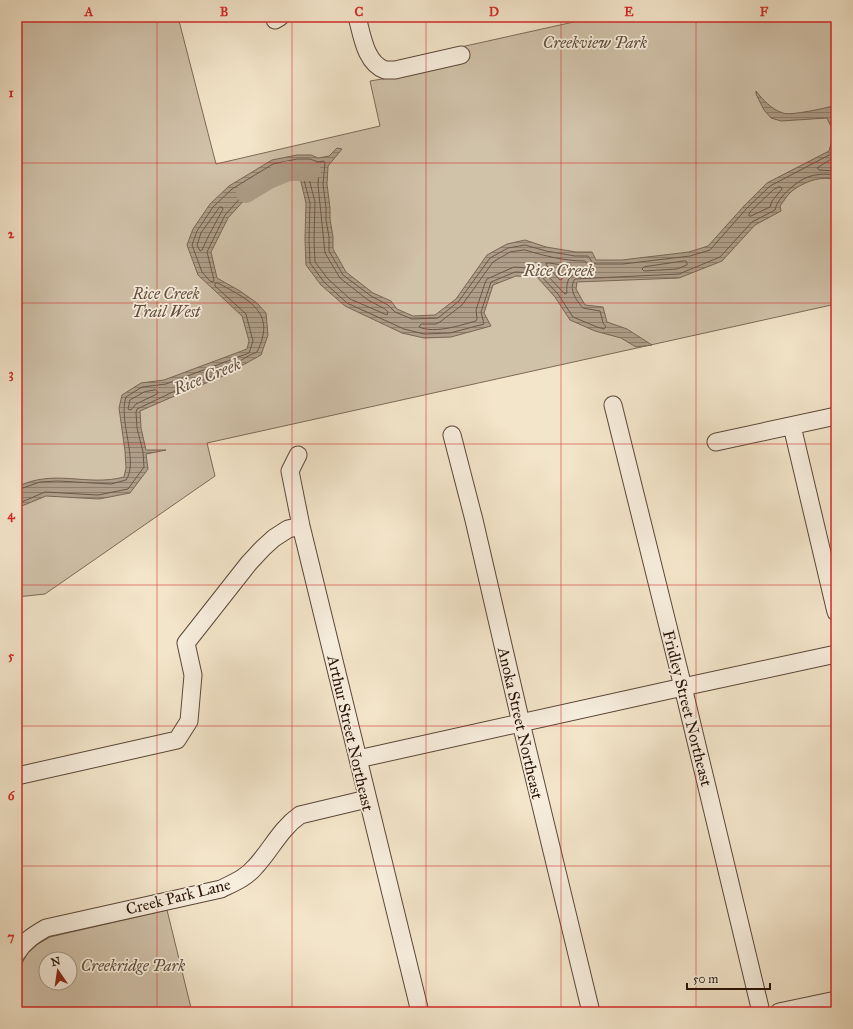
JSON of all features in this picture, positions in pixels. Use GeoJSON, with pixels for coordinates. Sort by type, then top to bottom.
{"type":"FeatureCollection","features":[{"type":"Feature","properties":{"kind":"street"},"geometry":{"type":"LineString","coordinates":[[357,17],[366,50],[375,64],[385,70],[395,70],[461,55]]}},
{"type":"Feature","properties":{"kind":"street","name":"Fridley Street Northeast"},"geometry":{"type":"LineString","coordinates":[[613,405],[683,687],[761,1012]]}},
{"type":"Feature","properties":{"kind":"street"},"geometry":{"type":"LineString","coordinates":[[716,442],[836,416]]}},
{"type":"Feature","properties":{"kind":"street"},"geometry":{"type":"LineString","coordinates":[[792,426],[836,612]]}},
{"type":"Feature","properties":{"kind":"street","name":"Anoka Street Northeast"},"geometry":{"type":"LineString","coordinates":[[452,435],[474,520],[590,1012]]}},
{"type":"Feature","properties":{"kind":"street","name":"Arthur Street Northeast"},"geometry":{"type":"LineString","coordinates":[[298,455],[290,471],[301,526],[420,1012]]}},
{"type":"Feature","properties":{"kind":"street"},"geometry":{"type":"LineString","coordinates":[[17,776],[177,740],[189,721],[192,676],[186,643],[249,563],[263,548],[274,538],[288,529],[301,526]]}},
{"type":"Feature","properties":{"kind":"street"},"geometry":{"type":"LineString","coordinates":[[358,759],[836,654]]}},
{"type":"Feature","properties":{"kind":"street","name":"Creek Park Lane"},"geometry":{"type":"LineString","coordinates":[[17,953],[20,947],[31,936],[46,928],[221,888],[239,881],[255,868],[281,832],[300,815],[367,798]]}},
{"type":"Feature","properties":{"kind":"street"},"geometry":{"type":"LineString","coordinates":[[779,1012],[836,1000]]}},
{"type":"Feature","properties":{"kind":"green space","name":"Rice Creek Trail West"},"geometry":{"type":"Polygon","coordinates":[[[17,17],[178,17],[216,164],[380,126],[370,81],[388,78],[434,53],[596,17],[836,17],[836,304],[207,443],[215,476],[45,594],[17,597],[17,17]]]}},
{"type":"Feature","properties":{"kind":"green space","name":"Creekridge Park"},"geometry":{"type":"Polygon","coordinates":[[[167,910],[192,1012],[17,1012],[17,973],[27,954],[38,944],[50,937],[167,910]]]}},
{"type":"Feature","properties":{"kind":"water","name":"Rice Creek"},"geometry":{"type":"Polygon","coordinates":[[[756,91],[771,107],[779,112],[787,114],[817,110],[836,105],[836,180],[824,178],[813,180],[792,191],[780,206],[781,211],[755,225],[722,261],[679,278],[577,282],[576,289],[585,305],[603,307],[607,322],[627,329],[652,345],[636,347],[621,338],[595,331],[570,320],[555,297],[537,277],[516,276],[493,285],[484,313],[491,326],[451,337],[424,338],[402,333],[345,306],[321,285],[306,265],[306,203],[300,178],[288,171],[269,179],[247,197],[228,218],[211,252],[217,278],[257,303],[266,313],[268,335],[261,355],[221,377],[140,411],[141,428],[146,450],[166,450],[146,454],[148,469],[130,493],[99,499],[46,496],[17,508],[17,487],[31,482],[57,478],[110,480],[124,477],[126,468],[125,451],[119,408],[122,395],[141,383],[164,380],[247,349],[249,341],[242,316],[198,275],[187,245],[193,229],[210,204],[229,186],[272,160],[297,155],[311,155],[318,158],[329,156],[337,148],[342,149],[328,166],[327,184],[333,249],[346,272],[373,293],[391,301],[397,309],[413,316],[435,315],[456,299],[487,255],[507,244],[525,240],[546,247],[576,252],[592,252],[596,260],[622,260],[689,252],[708,246],[767,183],[829,151],[834,133],[827,118],[781,121],[771,118],[764,110],[756,91]]]}},
{"type":"Feature","properties":{"kind":"waterway","name":"Rice Creek"},"geometry":{"type":"LineString","coordinates":[[246,193],[269,179],[288,171],[311,171]]}},
{"type":"Feature","properties":{"kind":"park label","name":"Creekview Park"},"geometry":{"type":"Point","coordinates":[595,42]}}]}
